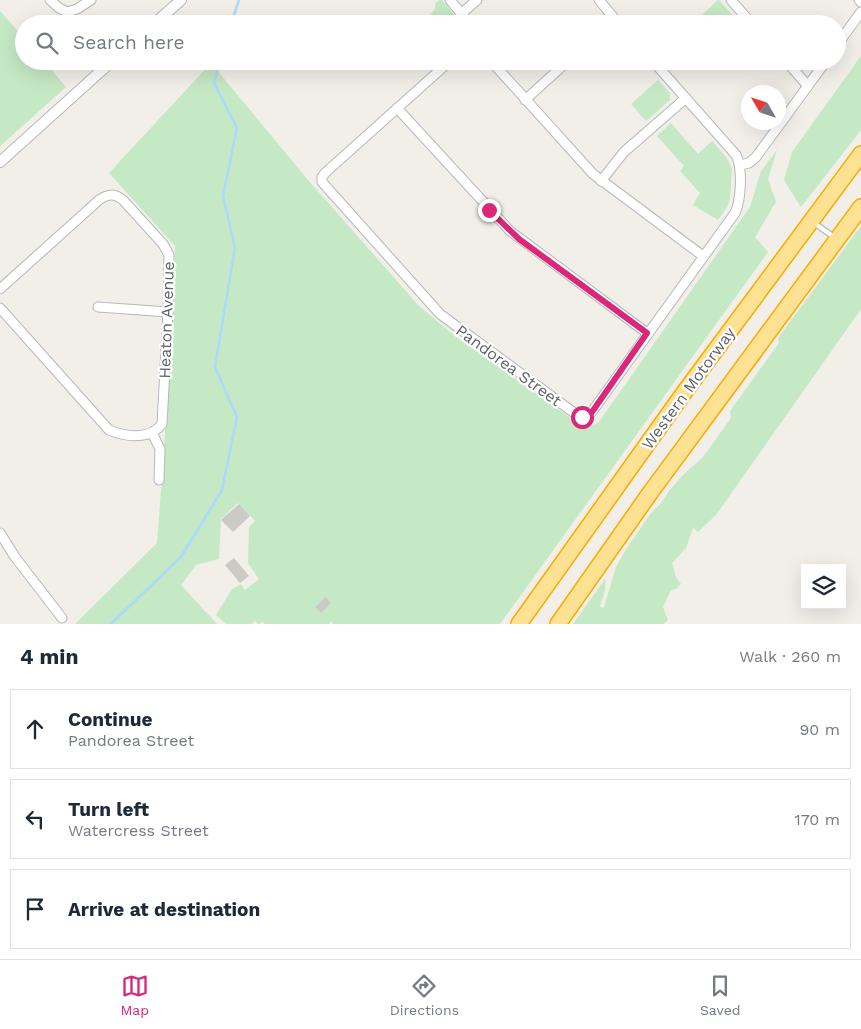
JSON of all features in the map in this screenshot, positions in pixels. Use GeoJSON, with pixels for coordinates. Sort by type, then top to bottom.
{"type":"FeatureCollection","features":[{"type":"Feature","properties":{"kind":"highway","name":"Western Motorway"},"geometry":{"type":"LineString","coordinates":[[519,624],[689,386],[861,154]]}},
{"type":"Feature","properties":{"kind":"highway","name":"Western Motorway"},"geometry":{"type":"LineString","coordinates":[[558,624],[656,485],[861,207]]}},
{"type":"Feature","properties":{"kind":"street"},"geometry":{"type":"LineString","coordinates":[[50,0],[67,12],[77,10],[91,0]]}},
{"type":"Feature","properties":{"kind":"street"},"geometry":{"type":"LineString","coordinates":[[164,15],[180,0]]}},
{"type":"Feature","properties":{"kind":"street"},"geometry":{"type":"LineString","coordinates":[[450,0],[462,13],[477,0]]}},
{"type":"Feature","properties":{"kind":"street"},"geometry":{"type":"LineString","coordinates":[[598,0],[610,15]]}},
{"type":"Feature","properties":{"kind":"street"},"geometry":{"type":"LineString","coordinates":[[731,0],[744,15]]}},
{"type":"Feature","properties":{"kind":"street"},"geometry":{"type":"LineString","coordinates":[[846,33],[861,12]]}},
{"type":"Feature","properties":{"kind":"street"},"geometry":{"type":"LineString","coordinates":[[0,162],[102,70]]}},
{"type":"Feature","properties":{"kind":"street","name":"Pandorea Street"},"geometry":{"type":"LineString","coordinates":[[440,70],[325,173],[322,177],[322,182],[434,309],[582,417],[587,417],[592,412],[737,209],[740,165]]}},
{"type":"Feature","properties":{"kind":"street"},"geometry":{"type":"LineString","coordinates":[[499,70],[601,181],[703,256]]}},
{"type":"Feature","properties":{"kind":"street"},"geometry":{"type":"LineString","coordinates":[[525,100],[558,70]]}},
{"type":"Feature","properties":{"kind":"street"},"geometry":{"type":"LineString","coordinates":[[661,70],[732,150],[740,165],[749,163],[756,157],[820,70]]}},
{"type":"Feature","properties":{"kind":"street"},"geometry":{"type":"LineString","coordinates":[[794,70],[808,86]]}},
{"type":"Feature","properties":{"kind":"street"},"geometry":{"type":"LineString","coordinates":[[601,181],[624,152],[686,98]]}},
{"type":"Feature","properties":{"kind":"street"},"geometry":{"type":"LineString","coordinates":[[397,108],[510,231],[647,333]]}},
{"type":"Feature","properties":{"kind":"street","name":"Heaton Avenue"},"geometry":{"type":"LineString","coordinates":[[0,290],[99,200],[111,194],[123,200],[167,250],[169,256],[163,418],[162,424],[152,434]]}},
{"type":"Feature","properties":{"kind":"street"},"geometry":{"type":"LineString","coordinates":[[98,307],[168,312]]}},
{"type":"Feature","properties":{"kind":"street"},"geometry":{"type":"LineString","coordinates":[[0,308],[109,430],[117,434],[152,434],[160,449],[158,480]]}},
{"type":"Feature","properties":{"kind":"street"},"geometry":{"type":"LineString","coordinates":[[0,533],[15,557],[62,618]]}},
{"type":"Feature","properties":{"kind":"lane"},"geometry":{"type":"LineString","coordinates":[[811,220],[837,239]]}},
{"type":"Feature","properties":{"kind":"green space"},"geometry":{"type":"Polygon","coordinates":[[[442,0],[454,15],[430,15],[435,9],[435,4],[442,0]]]}},
{"type":"Feature","properties":{"kind":"green space"},"geometry":{"type":"Polygon","coordinates":[[[718,0],[732,15],[702,15],[718,0]]]}},
{"type":"Feature","properties":{"kind":"green space"},"geometry":{"type":"Polygon","coordinates":[[[0,11],[15,28],[15,70],[52,70],[66,87],[0,146],[0,11]]]}},
{"type":"Feature","properties":{"kind":"green space"},"geometry":{"type":"Polygon","coordinates":[[[861,56],[861,130],[801,207],[784,180],[792,152],[861,56]]]}},
{"type":"Feature","properties":{"kind":"green space"},"geometry":{"type":"Polygon","coordinates":[[[205,70],[217,70],[308,180],[419,306],[456,337],[586,429],[599,422],[750,207],[761,171],[777,150],[768,179],[776,202],[755,237],[768,252],[500,624],[333,624],[332,621],[329,624],[265,624],[263,622],[258,624],[255,621],[251,624],[226,624],[216,615],[232,589],[241,584],[245,590],[259,579],[248,563],[249,527],[255,521],[238,503],[221,519],[219,559],[196,565],[181,585],[217,624],[75,624],[157,543],[160,506],[175,246],[109,173],[205,70]]]}},
{"type":"Feature","properties":{"kind":"green space"},"geometry":{"type":"Polygon","coordinates":[[[658,80],[670,93],[670,100],[646,121],[631,104],[658,80]]]}},
{"type":"Feature","properties":{"kind":"green space"},"geometry":{"type":"Polygon","coordinates":[[[671,123],[698,154],[712,141],[727,158],[732,169],[730,199],[718,220],[693,205],[700,193],[680,171],[684,166],[657,136],[671,123]]]}},
{"type":"Feature","properties":{"kind":"green space"},"geometry":{"type":"Polygon","coordinates":[[[861,226],[861,309],[716,515],[698,532],[693,528],[686,548],[672,563],[676,577],[681,584],[676,589],[671,590],[663,607],[668,620],[663,624],[573,624],[605,579],[605,589],[600,606],[604,607],[616,567],[625,551],[651,513],[662,502],[669,491],[703,457],[731,418],[730,411],[779,343],[778,338],[861,226]]]}},
{"type":"Feature","properties":{"kind":"building"},"geometry":{"type":"Polygon","coordinates":[[[239,504],[250,516],[233,532],[221,520],[239,504]]]}},
{"type":"Feature","properties":{"kind":"building"},"geometry":{"type":"Polygon","coordinates":[[[234,558],[249,576],[240,583],[225,565],[234,558]]]}},
{"type":"Feature","properties":{"kind":"building"},"geometry":{"type":"Polygon","coordinates":[[[326,597],[331,603],[321,613],[315,607],[326,597]]]}},
{"type":"Feature","properties":{"kind":"waterway"},"geometry":{"type":"LineString","coordinates":[[234,15],[239,0]]}},
{"type":"Feature","properties":{"kind":"waterway"},"geometry":{"type":"LineString","coordinates":[[111,624],[181,557],[222,490],[237,417],[215,367],[235,248],[223,196],[237,128],[214,83],[218,70]]}},
{"type":"Feature","properties":{"kind":"route"},"geometry":{"type":"LineString","coordinates":[[489,210],[519,239],[647,333],[590,415],[582,417]]}}]}
